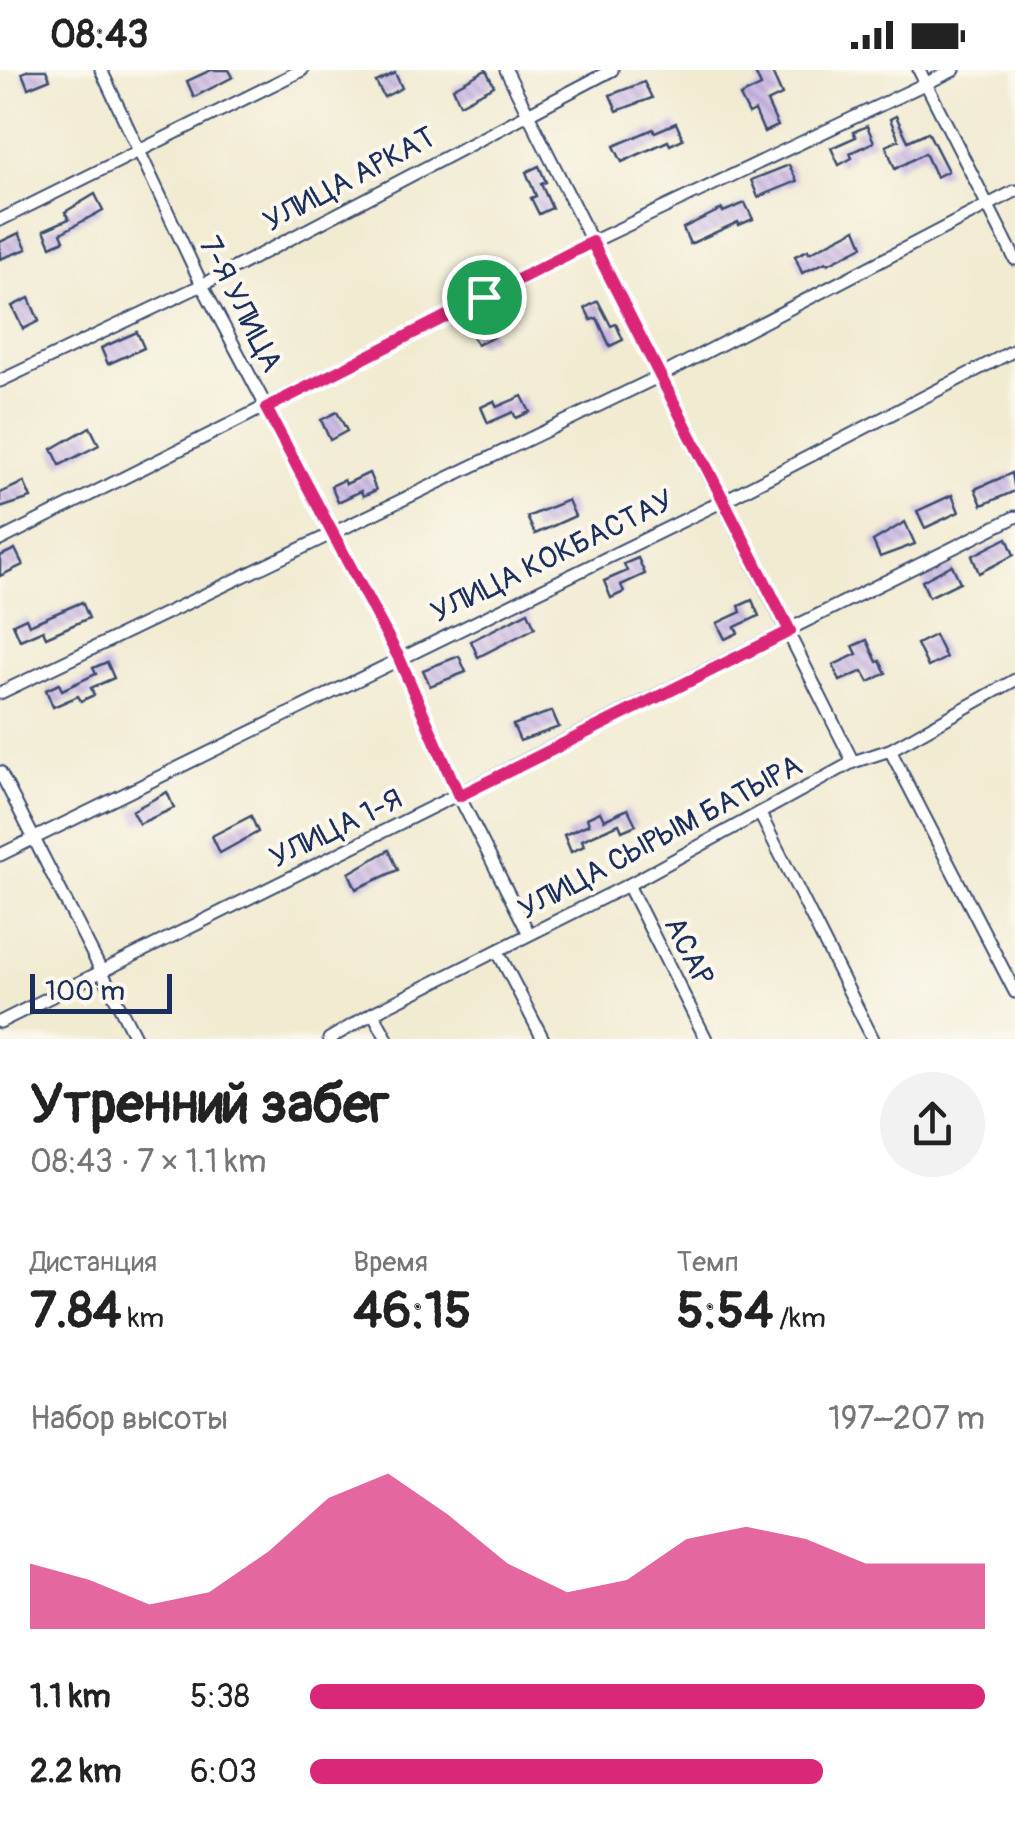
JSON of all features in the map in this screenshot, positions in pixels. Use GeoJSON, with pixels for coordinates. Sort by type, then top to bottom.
{"type":"FeatureCollection","features":[{"type":"Feature","properties":{"kind":"street","name":"7-Я УЛИЦА"},"geometry":{"type":"LineString","coordinates":[[101,70],[202,285],[399,658],[459,796],[528,934]]}},
{"type":"Feature","properties":{"kind":"street"},"geometry":{"type":"LineString","coordinates":[[0,220],[302,70]]}},
{"type":"Feature","properties":{"kind":"street"},"geometry":{"type":"LineString","coordinates":[[506,70],[854,762]]}},
{"type":"Feature","properties":{"kind":"street","name":"УЛИЦА АРКАТ"},"geometry":{"type":"LineString","coordinates":[[0,382],[202,285],[612,70]]}},
{"type":"Feature","properties":{"kind":"street"},"geometry":{"type":"LineString","coordinates":[[919,70],[1015,259]]}},
{"type":"Feature","properties":{"kind":"street"},"geometry":{"type":"LineString","coordinates":[[0,540],[592,242],[954,70]]}},
{"type":"Feature","properties":{"kind":"street"},"geometry":{"type":"LineString","coordinates":[[0,693],[660,376],[1015,191]]}},
{"type":"Feature","properties":{"kind":"street","name":"УЛИЦА КОКБАСТАУ"},"geometry":{"type":"LineString","coordinates":[[0,855],[724,501],[1015,350]]}},
{"type":"Feature","properties":{"kind":"street","name":"УЛИЦА 1-Я"},"geometry":{"type":"LineString","coordinates":[[0,1022],[1015,516]]}},
{"type":"Feature","properties":{"kind":"street"},"geometry":{"type":"LineString","coordinates":[[1012,682],[1015,696]]}},
{"type":"Feature","properties":{"kind":"street","name":"УЛИЦА СЫРЫМ БАТЫРА"},"geometry":{"type":"LineString","coordinates":[[330,1039],[373,1013],[628,885],[854,762],[890,750],[1012,682]]}},
{"type":"Feature","properties":{"kind":"street"},"geometry":{"type":"LineString","coordinates":[[890,750],[1015,992]]}},
{"type":"Feature","properties":{"kind":"street"},"geometry":{"type":"LineString","coordinates":[[0,772],[136,1039]]}},
{"type":"Feature","properties":{"kind":"street"},"geometry":{"type":"LineString","coordinates":[[760,814],[873,1039]]}},
{"type":"Feature","properties":{"kind":"street","name":"АСАР"},"geometry":{"type":"LineString","coordinates":[[628,885],[706,1039]]}},
{"type":"Feature","properties":{"kind":"street"},"geometry":{"type":"LineString","coordinates":[[498,952],[543,1039]]}},
{"type":"Feature","properties":{"kind":"street"},"geometry":{"type":"LineString","coordinates":[[373,1013],[387,1039]]}},
{"type":"Feature","properties":{"kind":"building"},"geometry":{"type":"Polygon","coordinates":[[[46,70],[50,79],[28,88],[22,73],[46,70]]]}},
{"type":"Feature","properties":{"kind":"building"},"geometry":{"type":"Polygon","coordinates":[[[211,70],[229,70],[233,77],[194,97],[187,81],[211,70]]]}},
{"type":"Feature","properties":{"kind":"building"},"geometry":{"type":"Polygon","coordinates":[[[486,70],[494,86],[460,104],[453,88],[486,70]]]}},
{"type":"Feature","properties":{"kind":"building"},"geometry":{"type":"Polygon","coordinates":[[[754,70],[771,70],[782,95],[767,102],[778,126],[764,132],[755,111],[749,114],[740,96],[761,86],[754,70]]]}},
{"type":"Feature","properties":{"kind":"building"},"geometry":{"type":"Polygon","coordinates":[[[395,73],[402,88],[384,97],[376,82],[395,73]]]}},
{"type":"Feature","properties":{"kind":"building"},"geometry":{"type":"Polygon","coordinates":[[[644,82],[652,98],[617,111],[610,95],[644,82]]]}},
{"type":"Feature","properties":{"kind":"building"},"geometry":{"type":"Polygon","coordinates":[[[896,116],[908,141],[928,132],[948,171],[936,177],[925,153],[895,169],[886,146],[899,140],[890,119],[896,116]]]}},
{"type":"Feature","properties":{"kind":"building"},"geometry":{"type":"Polygon","coordinates":[[[676,123],[683,139],[670,145],[668,141],[622,162],[614,146],[676,123]]]}},
{"type":"Feature","properties":{"kind":"building"},"geometry":{"type":"Polygon","coordinates":[[[867,126],[874,142],[850,153],[852,158],[839,165],[831,148],[856,137],[853,132],[867,126]]]}},
{"type":"Feature","properties":{"kind":"building"},"geometry":{"type":"Polygon","coordinates":[[[789,165],[797,181],[758,197],[751,180],[789,165]]]}},
{"type":"Feature","properties":{"kind":"building"},"geometry":{"type":"Polygon","coordinates":[[[539,166],[546,182],[541,184],[552,208],[539,214],[526,172],[539,166]]]}},
{"type":"Feature","properties":{"kind":"building"},"geometry":{"type":"Polygon","coordinates":[[[95,194],[103,210],[61,233],[64,240],[51,246],[44,230],[69,219],[65,212],[95,194]]]}},
{"type":"Feature","properties":{"kind":"building"},"geometry":{"type":"Polygon","coordinates":[[[745,203],[753,219],[690,244],[683,228],[722,209],[723,212],[745,203]]]}},
{"type":"Feature","properties":{"kind":"building"},"geometry":{"type":"Polygon","coordinates":[[[856,229],[863,246],[802,273],[795,256],[856,229]]]}},
{"type":"Feature","properties":{"kind":"building"},"geometry":{"type":"Polygon","coordinates":[[[19,233],[27,249],[0,259],[0,242],[19,233]]]}},
{"type":"Feature","properties":{"kind":"building"},"geometry":{"type":"Polygon","coordinates":[[[29,298],[39,321],[23,329],[12,306],[29,298]]]}},
{"type":"Feature","properties":{"kind":"building"},"geometry":{"type":"Polygon","coordinates":[[[598,301],[623,340],[610,346],[597,318],[591,320],[585,308],[598,301]]]}},
{"type":"Feature","properties":{"kind":"building"},"geometry":{"type":"Polygon","coordinates":[[[485,320],[494,337],[477,345],[469,328],[485,320]]]}},
{"type":"Feature","properties":{"kind":"building"},"geometry":{"type":"Polygon","coordinates":[[[137,332],[144,348],[108,364],[101,348],[137,332]]]}},
{"type":"Feature","properties":{"kind":"building"},"geometry":{"type":"Polygon","coordinates":[[[522,396],[530,412],[516,418],[513,412],[488,423],[481,407],[494,401],[497,407],[522,396]]]}},
{"type":"Feature","properties":{"kind":"building"},"geometry":{"type":"Polygon","coordinates":[[[337,412],[347,431],[330,440],[321,420],[337,412]]]}},
{"type":"Feature","properties":{"kind":"building"},"geometry":{"type":"Polygon","coordinates":[[[90,427],[99,445],[60,465],[52,449],[90,427]]]}},
{"type":"Feature","properties":{"kind":"building"},"geometry":{"type":"Polygon","coordinates":[[[369,473],[376,490],[363,496],[361,491],[338,502],[331,486],[369,473]]]}},
{"type":"Feature","properties":{"kind":"building"},"geometry":{"type":"Polygon","coordinates":[[[1012,473],[1015,491],[982,505],[975,489],[1012,473]]]}},
{"type":"Feature","properties":{"kind":"building"},"geometry":{"type":"Polygon","coordinates":[[[24,482],[31,498],[0,508],[0,493],[24,482]]]}},
{"type":"Feature","properties":{"kind":"building"},"geometry":{"type":"Polygon","coordinates":[[[952,495],[959,512],[925,528],[917,511],[952,495]]]}},
{"type":"Feature","properties":{"kind":"building"},"geometry":{"type":"Polygon","coordinates":[[[568,500],[575,516],[535,534],[527,517],[568,500]]]}},
{"type":"Feature","properties":{"kind":"building"},"geometry":{"type":"Polygon","coordinates":[[[905,522],[915,544],[880,557],[873,541],[905,522]]]}},
{"type":"Feature","properties":{"kind":"building"},"geometry":{"type":"Polygon","coordinates":[[[1007,538],[1014,555],[979,573],[972,556],[1007,538]]]}},
{"type":"Feature","properties":{"kind":"building"},"geometry":{"type":"Polygon","coordinates":[[[15,549],[23,565],[0,576],[0,556],[15,549]]]}},
{"type":"Feature","properties":{"kind":"building"},"geometry":{"type":"Polygon","coordinates":[[[638,558],[645,574],[621,585],[624,592],[611,598],[604,581],[627,571],[624,564],[638,558]]]}},
{"type":"Feature","properties":{"kind":"building"},"geometry":{"type":"Polygon","coordinates":[[[952,565],[960,582],[929,597],[922,581],[952,565]]]}},
{"type":"Feature","properties":{"kind":"building"},"geometry":{"type":"Polygon","coordinates":[[[752,600],[759,616],[735,627],[738,633],[725,639],[717,623],[741,612],[739,606],[752,600]]]}},
{"type":"Feature","properties":{"kind":"building"},"geometry":{"type":"Polygon","coordinates":[[[82,602],[89,618],[46,637],[43,630],[20,640],[13,624],[26,618],[29,625],[82,602]]]}},
{"type":"Feature","properties":{"kind":"building"},"geometry":{"type":"Polygon","coordinates":[[[528,612],[535,628],[478,657],[471,641],[528,612]]]}},
{"type":"Feature","properties":{"kind":"building"},"geometry":{"type":"Polygon","coordinates":[[[935,635],[946,658],[928,667],[917,644],[935,635]]]}},
{"type":"Feature","properties":{"kind":"building"},"geometry":{"type":"Polygon","coordinates":[[[867,640],[886,673],[869,682],[863,671],[840,681],[833,665],[857,654],[853,646],[867,640]]]}},
{"type":"Feature","properties":{"kind":"building"},"geometry":{"type":"Polygon","coordinates":[[[459,656],[466,672],[430,686],[423,670],[459,656]]]}},
{"type":"Feature","properties":{"kind":"building"},"geometry":{"type":"Polygon","coordinates":[[[107,662],[114,678],[91,688],[94,695],[81,701],[78,696],[53,707],[46,690],[59,684],[62,690],[96,674],[93,668],[107,662]]]}},
{"type":"Feature","properties":{"kind":"building"},"geometry":{"type":"Polygon","coordinates":[[[552,711],[559,727],[520,741],[513,725],[552,711]]]}},
{"type":"Feature","properties":{"kind":"building"},"geometry":{"type":"Polygon","coordinates":[[[167,792],[174,808],[139,824],[132,811],[167,792]]]}},
{"type":"Feature","properties":{"kind":"building"},"geometry":{"type":"Polygon","coordinates":[[[628,809],[636,825],[622,831],[619,824],[582,840],[584,846],[571,852],[564,835],[589,824],[587,818],[600,812],[604,820],[628,809]]]}},
{"type":"Feature","properties":{"kind":"building"},"geometry":{"type":"Polygon","coordinates":[[[251,816],[258,832],[220,853],[212,836],[251,816]]]}},
{"type":"Feature","properties":{"kind":"building"},"geometry":{"type":"Polygon","coordinates":[[[389,850],[398,870],[356,889],[349,873],[389,850]]]}},
{"type":"Feature","properties":{"kind":"route"},"geometry":{"type":"LineString","coordinates":[[592,242],[790,631],[459,796],[399,658],[266,408],[484,297],[592,242]]}}]}
